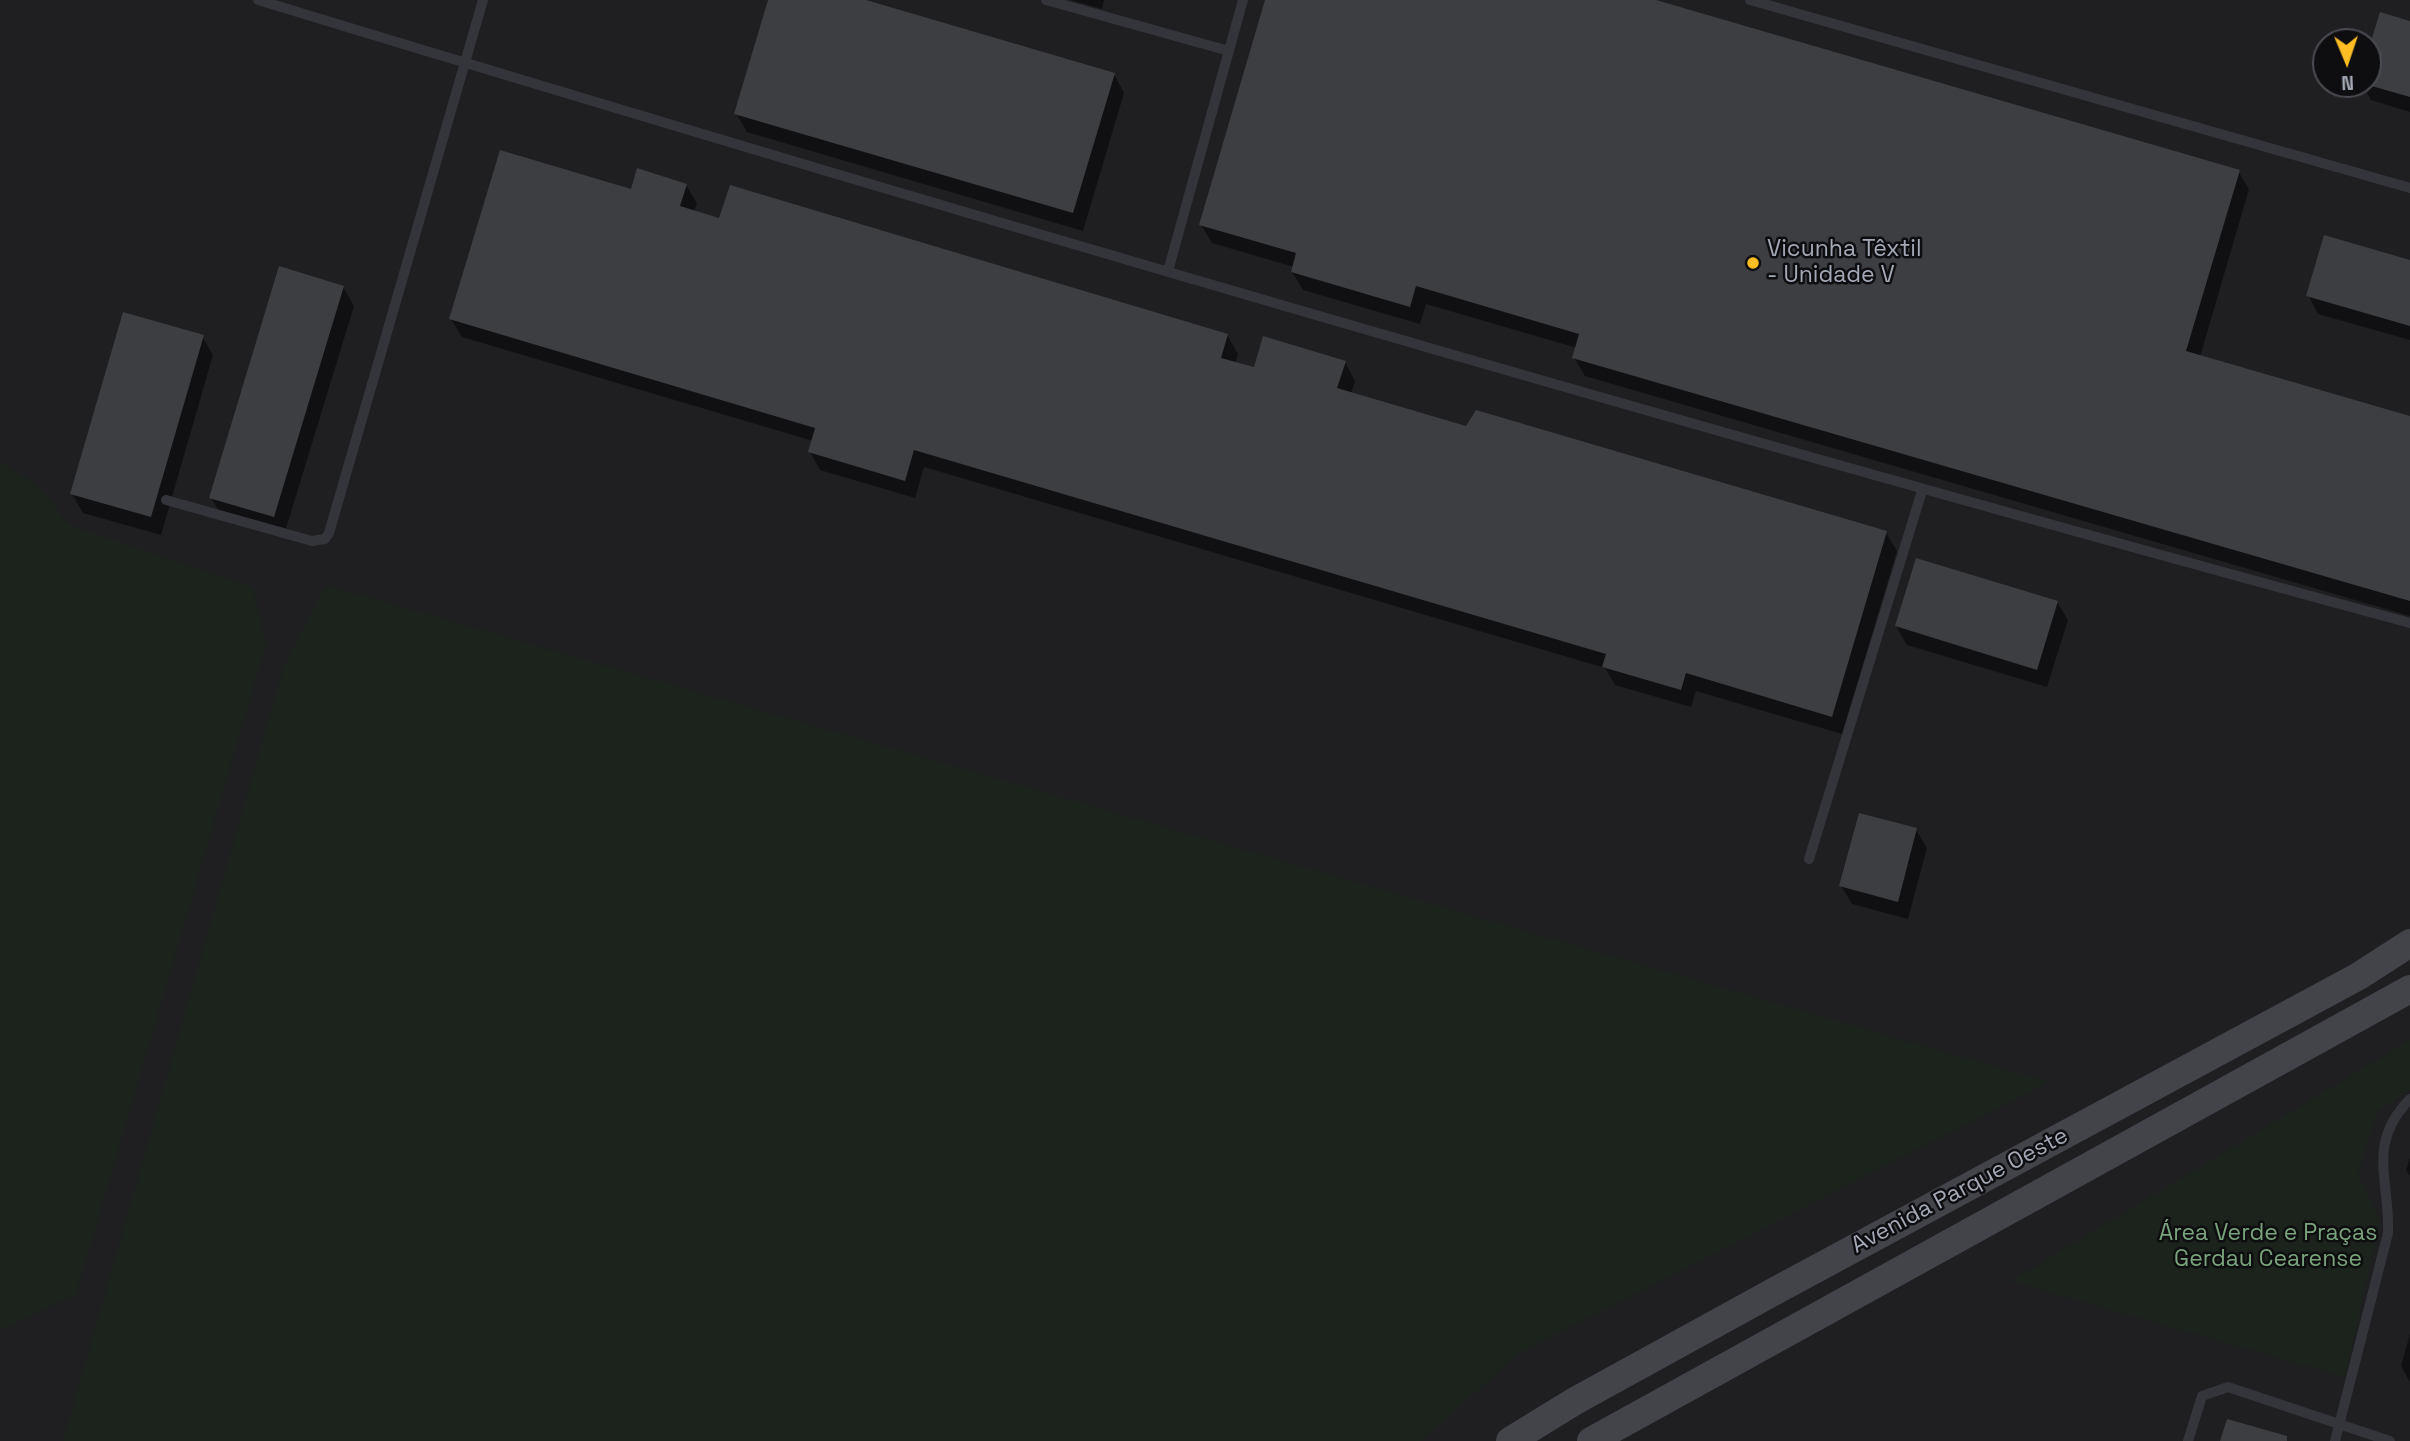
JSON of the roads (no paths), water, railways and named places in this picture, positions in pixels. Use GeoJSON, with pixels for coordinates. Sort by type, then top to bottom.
{"type":"FeatureCollection","features":[{"type":"Feature","properties":{"kind":"street","name":"Avenida Parque Oeste"},"geometry":{"type":"LineString","coordinates":[[1510,1441],[1575,1401],[1775,1291],[2360,976],[2410,943]]}},
{"type":"Feature","properties":{"kind":"street","name":"Avenida Parque Oeste"},"geometry":{"type":"LineString","coordinates":[[1591,1441],[2410,989]]}},
{"type":"Feature","properties":{"kind":"lane"},"geometry":{"type":"LineString","coordinates":[[258,0],[1168,271],[1922,491],[2410,623]]}},
{"type":"Feature","properties":{"kind":"lane"},"geometry":{"type":"LineString","coordinates":[[166,500],[312,541],[325,539],[329,533],[483,0]]}},
{"type":"Feature","properties":{"kind":"lane"},"geometry":{"type":"LineString","coordinates":[[1046,0],[1229,51]]}},
{"type":"Feature","properties":{"kind":"lane"},"geometry":{"type":"LineString","coordinates":[[1168,271],[1243,0]]}},
{"type":"Feature","properties":{"kind":"lane"},"geometry":{"type":"LineString","coordinates":[[1749,0],[2410,188]]}},
{"type":"Feature","properties":{"kind":"lane"},"geometry":{"type":"LineString","coordinates":[[1809,859],[1922,491]]}},
{"type":"Feature","properties":{"kind":"lane"},"geometry":{"type":"LineString","coordinates":[[2335,1441],[2388,1233],[2389,1201],[2383,1183],[2383,1149],[2389,1126],[2410,1099]]}},
{"type":"Feature","properties":{"kind":"lane"},"geometry":{"type":"LineString","coordinates":[[2188,1441],[2202,1396],[2228,1387],[2390,1441]]}},
{"type":"Feature","properties":{"kind":"place","name":"Vicunha Têxtil - Unidade V"},"geometry":{"type":"Point","coordinates":[1753,263]}},
{"type":"Feature","properties":{"kind":"park label","name":"Área Verde e Praças Gerdau Cearense"},"geometry":{"type":"Point","coordinates":[2268,1247]}}]}
